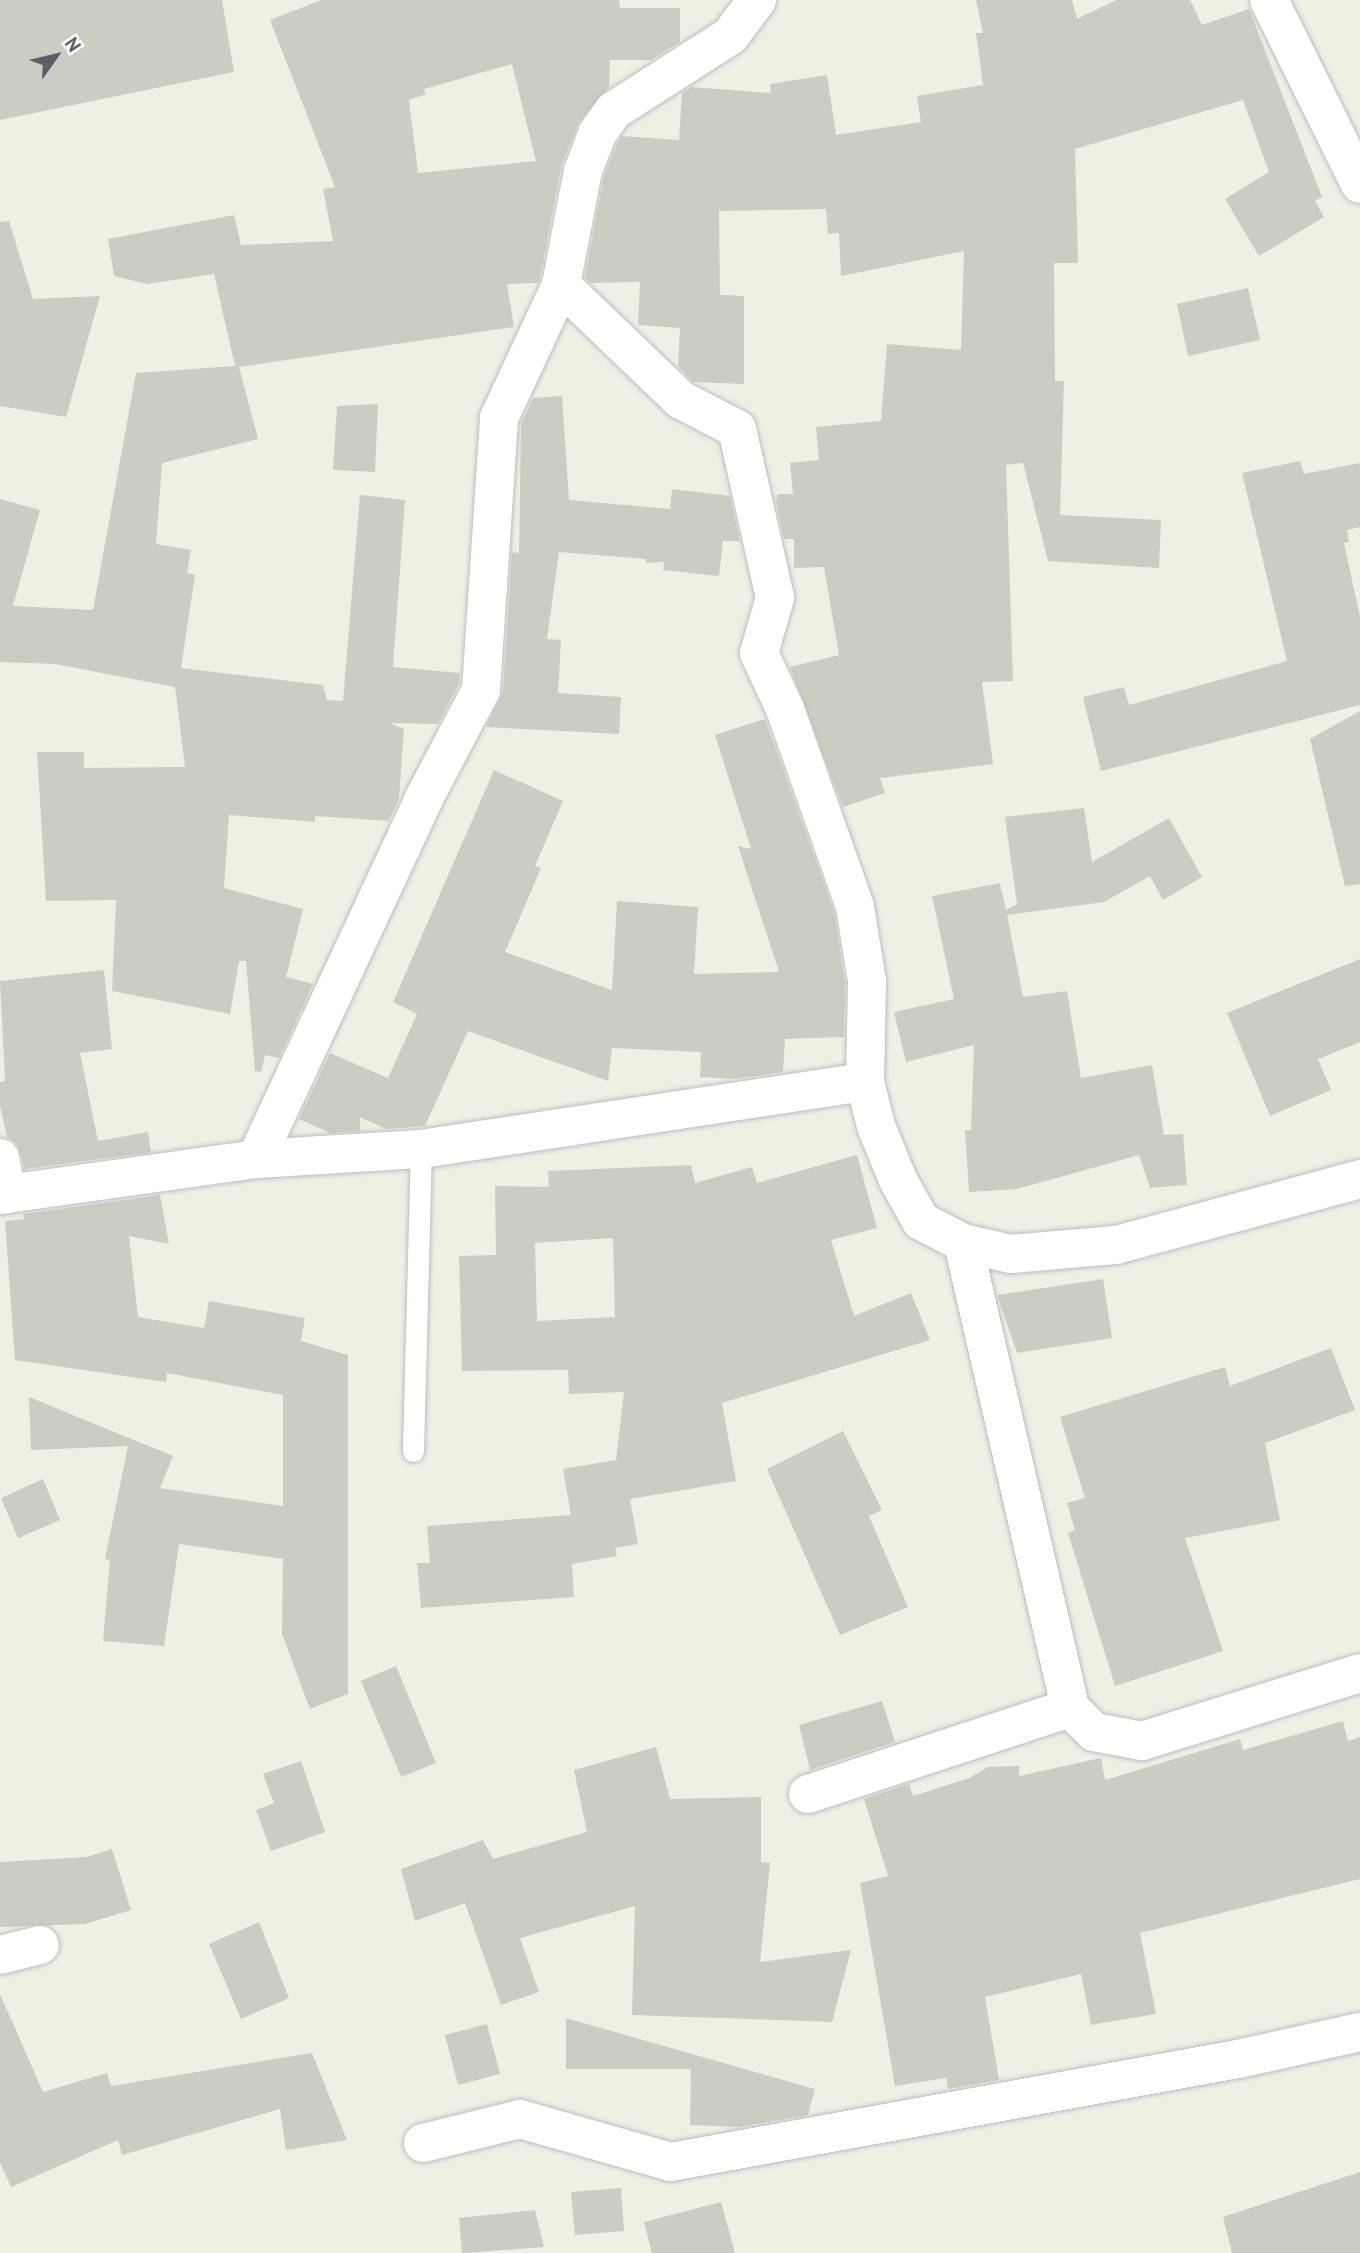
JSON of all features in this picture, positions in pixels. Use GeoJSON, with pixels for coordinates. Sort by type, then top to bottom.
{"type":"FeatureCollection","features":[{"type":"Feature","properties":{"kind":"street"},"geometry":{"type":"LineString","coordinates":[[256,1159],[424,799],[481,690],[499,418],[561,285],[583,171],[597,134],[614,111],[730,36],[757,0]]}},
{"type":"Feature","properties":{"kind":"street"},"geometry":{"type":"LineString","coordinates":[[1269,0],[1360,184]]}},
{"type":"Feature","properties":{"kind":"street"},"geometry":{"type":"LineString","coordinates":[[561,285],[681,400],[737,429],[775,598],[759,653],[785,709],[855,907],[867,981],[865,1082],[876,1126],[898,1180],[921,1220],[963,1243],[1011,1254],[1116,1245],[1360,1179]]}},
{"type":"Feature","properties":{"kind":"street"},"geometry":{"type":"LineString","coordinates":[[2,1182],[256,1159],[421,1149],[865,1082]]}},
{"type":"Feature","properties":{"kind":"street"},"geometry":{"type":"LineString","coordinates":[[963,1243],[1070,1708],[1094,1732],[1142,1741],[1360,1673]]}},
{"type":"Feature","properties":{"kind":"street"},"geometry":{"type":"LineString","coordinates":[[808,1794],[1070,1708]]}},
{"type":"Feature","properties":{"kind":"street"},"geometry":{"type":"LineString","coordinates":[[0,1955],[40,1945]]}},
{"type":"Feature","properties":{"kind":"street"},"geometry":{"type":"LineString","coordinates":[[423,2143],[520,2119],[671,2162],[1238,2059],[1360,2032]]}},
{"type":"Feature","properties":{"kind":"lane"},"geometry":{"type":"LineString","coordinates":[[412,1451],[421,1149]]}},
{"type":"Feature","properties":{"kind":"building"},"geometry":{"type":"Polygon","coordinates":[[[0,0],[222,0],[234,72],[0,120],[0,0]]]}},
{"type":"Feature","properties":{"kind":"building"},"geometry":{"type":"Polygon","coordinates":[[[321,0],[619,0],[620,8],[680,8],[680,42],[651,60],[610,60],[609,87],[579,122],[562,163],[538,283],[507,284],[514,327],[239,367],[258,439],[162,463],[156,544],[191,550],[187,573],[195,575],[181,668],[323,685],[327,700],[343,701],[360,495],[405,500],[393,667],[460,673],[459,684],[438,724],[390,723],[404,729],[399,799],[389,821],[315,816],[315,822],[229,815],[224,888],[303,909],[286,977],[313,984],[279,1058],[265,1055],[261,1072],[255,1071],[246,961],[239,961],[230,1014],[112,991],[116,900],[46,901],[37,752],[84,752],[84,768],[185,767],[175,687],[55,664],[0,662],[0,499],[40,510],[13,606],[93,610],[136,373],[235,366],[214,274],[147,284],[114,276],[108,239],[234,215],[241,245],[333,241],[323,189],[335,187],[270,20],[321,0]],[[512,64],[424,89],[426,94],[409,100],[418,173],[536,161],[512,64]]]}},
{"type":"Feature","properties":{"kind":"building"},"geometry":{"type":"Polygon","coordinates":[[[976,0],[1072,0],[1077,19],[1116,0],[1190,0],[1202,25],[1249,9],[1322,197],[1315,201],[1324,217],[1259,256],[1225,199],[1269,172],[1243,100],[1075,149],[1078,263],[1054,263],[1055,381],[1064,381],[1060,515],[1161,520],[1159,568],[1048,561],[1023,463],[1006,465],[1013,681],[982,682],[993,764],[880,778],[885,793],[843,807],[790,667],[839,655],[824,567],[794,568],[794,539],[784,539],[776,501],[778,494],[793,494],[790,463],[819,460],[816,427],[881,421],[887,344],[961,350],[964,251],[841,276],[839,233],[828,234],[826,209],[719,211],[720,295],[744,296],[744,384],[693,382],[678,366],[680,328],[638,325],[640,282],[590,283],[585,277],[604,177],[617,144],[622,136],[679,140],[682,93],[691,87],[771,93],[770,84],[827,75],[836,135],[921,122],[917,96],[983,85],[976,33],[983,33],[976,0]]]}},
{"type":"Feature","properties":{"kind":"building"},"geometry":{"type":"Polygon","coordinates":[[[9,221],[33,299],[100,296],[66,417],[0,406],[0,222],[9,221]]]}},
{"type":"Feature","properties":{"kind":"building"},"geometry":{"type":"Polygon","coordinates":[[[1248,288],[1260,340],[1188,356],[1177,304],[1248,288]]]}},
{"type":"Feature","properties":{"kind":"building"},"geometry":{"type":"Polygon","coordinates":[[[562,396],[569,500],[670,509],[672,489],[730,496],[740,541],[723,541],[719,576],[663,570],[664,562],[646,563],[646,559],[559,552],[547,639],[561,640],[558,693],[621,697],[619,734],[486,727],[503,692],[512,552],[519,553],[521,424],[533,398],[562,396]]]}},
{"type":"Feature","properties":{"kind":"building"},"geometry":{"type":"Polygon","coordinates":[[[378,404],[375,472],[333,470],[337,406],[378,404]]]}},
{"type":"Feature","properties":{"kind":"building"},"geometry":{"type":"Polygon","coordinates":[[[1300,461],[1304,474],[1360,463],[1360,527],[1347,530],[1349,542],[1344,543],[1360,617],[1360,705],[1101,771],[1083,697],[1124,687],[1129,705],[1287,661],[1242,473],[1300,461]]]}},
{"type":"Feature","properties":{"kind":"building"},"geometry":{"type":"Polygon","coordinates":[[[1360,711],[1360,884],[1345,886],[1310,739],[1360,711]]]}},
{"type":"Feature","properties":{"kind":"building"},"geometry":{"type":"Polygon","coordinates":[[[765,719],[834,912],[845,983],[844,1037],[785,1039],[783,1072],[735,1079],[700,1077],[701,1052],[612,1048],[608,1081],[468,1031],[425,1126],[386,1129],[360,1117],[360,1131],[330,1133],[299,1119],[330,1053],[388,1078],[417,1014],[393,1002],[494,770],[563,801],[535,866],[541,868],[505,952],[612,990],[617,901],[698,907],[694,974],[779,972],[738,846],[751,849],[715,735],[765,719]]]}},
{"type":"Feature","properties":{"kind":"building"},"geometry":{"type":"Polygon","coordinates":[[[1084,808],[1092,862],[1169,818],[1202,877],[1163,900],[1150,876],[1104,902],[1007,915],[1023,997],[1067,991],[1081,1078],[1152,1065],[1164,1135],[1183,1134],[1187,1185],[1150,1188],[1139,1155],[1017,1189],[969,1192],[965,1130],[971,1130],[974,1045],[906,1062],[894,1012],[954,999],[932,896],[1000,883],[1006,910],[1017,904],[1005,817],[1084,808]]]}},
{"type":"Feature","properties":{"kind":"building"},"geometry":{"type":"Polygon","coordinates":[[[1360,959],[1360,1042],[1318,1059],[1331,1090],[1270,1116],[1227,1013],[1360,959]]]}},
{"type":"Feature","properties":{"kind":"building"},"geometry":{"type":"Polygon","coordinates":[[[104,970],[112,1049],[80,1053],[98,1141],[148,1132],[151,1152],[25,1169],[17,1144],[7,1137],[0,1106],[0,1082],[5,1081],[0,981],[104,970]]]}},
{"type":"Feature","properties":{"kind":"building"},"geometry":{"type":"Polygon","coordinates":[[[857,1155],[877,1228],[831,1240],[854,1316],[911,1293],[930,1340],[722,1403],[736,1481],[630,1499],[638,1544],[615,1548],[617,1556],[572,1564],[574,1597],[421,1608],[417,1563],[430,1563],[427,1526],[571,1515],[563,1469],[616,1460],[624,1392],[569,1394],[568,1370],[462,1371],[459,1256],[496,1255],[495,1186],[549,1187],[548,1171],[691,1165],[695,1183],[752,1167],[757,1183],[857,1155]],[[613,1238],[535,1243],[537,1321],[615,1317],[613,1238]]]}},
{"type":"Feature","properties":{"kind":"building"},"geometry":{"type":"Polygon","coordinates":[[[160,1195],[169,1244],[129,1236],[138,1317],[204,1328],[209,1301],[305,1318],[301,1341],[348,1355],[348,1694],[310,1709],[282,1634],[283,1559],[179,1544],[164,1646],[103,1641],[110,1560],[105,1559],[128,1446],[31,1450],[29,1397],[173,1456],[160,1488],[283,1506],[283,1395],[167,1373],[166,1382],[15,1360],[5,1221],[24,1219],[23,1214],[160,1195]]]}},
{"type":"Feature","properties":{"kind":"building"},"geometry":{"type":"Polygon","coordinates":[[[1103,1279],[1112,1338],[1017,1353],[997,1295],[1103,1279]]]}},
{"type":"Feature","properties":{"kind":"building"},"geometry":{"type":"Polygon","coordinates":[[[1331,1348],[1355,1410],[1265,1443],[1280,1520],[1185,1538],[1223,1651],[1115,1686],[1068,1533],[1075,1530],[1067,1503],[1085,1498],[1060,1417],[1225,1367],[1230,1386],[1331,1348]]]}},
{"type":"Feature","properties":{"kind":"building"},"geometry":{"type":"Polygon","coordinates":[[[843,1431],[882,1510],[869,1516],[908,1607],[840,1635],[767,1469],[843,1431]]]}},
{"type":"Feature","properties":{"kind":"building"},"geometry":{"type":"Polygon","coordinates":[[[43,1479],[60,1520],[18,1538],[1,1498],[43,1479]]]}},
{"type":"Feature","properties":{"kind":"building"},"geometry":{"type":"Polygon","coordinates":[[[396,1666],[436,1763],[401,1777],[361,1681],[396,1666]]]}},
{"type":"Feature","properties":{"kind":"building"},"geometry":{"type":"Polygon","coordinates":[[[882,1701],[895,1742],[810,1770],[799,1725],[882,1701]]]}},
{"type":"Feature","properties":{"kind":"building"},"geometry":{"type":"Polygon","coordinates":[[[1343,1721],[1348,1741],[1360,1737],[1360,1879],[1140,1933],[1156,2014],[1091,2025],[1081,1974],[985,1997],[999,2080],[948,2089],[946,2078],[895,2086],[860,1883],[888,1876],[864,1799],[909,1784],[913,1796],[969,1778],[988,1767],[1019,1766],[1019,1776],[1101,1758],[1105,1780],[1240,1739],[1243,1750],[1343,1721]]]}},
{"type":"Feature","properties":{"kind":"building"},"geometry":{"type":"Polygon","coordinates":[[[656,1747],[670,1799],[761,1797],[761,1862],[770,1863],[760,1962],[851,1950],[832,2022],[632,2015],[635,1906],[520,1938],[539,1992],[501,2005],[465,1903],[415,1921],[401,1869],[483,1840],[493,1859],[587,1832],[574,1770],[656,1747]]]}},
{"type":"Feature","properties":{"kind":"building"},"geometry":{"type":"Polygon","coordinates":[[[301,1761],[325,1832],[271,1851],[256,1810],[274,1803],[263,1774],[301,1761]]]}},
{"type":"Feature","properties":{"kind":"building"},"geometry":{"type":"Polygon","coordinates":[[[112,1849],[131,1910],[85,1924],[0,1927],[0,1862],[87,1857],[112,1849]]]}},
{"type":"Feature","properties":{"kind":"building"},"geometry":{"type":"Polygon","coordinates":[[[259,1922],[289,1998],[241,2019],[209,1944],[259,1922]]]}},
{"type":"Feature","properties":{"kind":"building"},"geometry":{"type":"Polygon","coordinates":[[[0,1994],[43,2092],[107,2073],[111,2086],[312,2053],[347,2140],[286,2150],[280,2109],[122,2155],[118,2140],[11,2187],[0,2162],[0,1994]]]}},
{"type":"Feature","properties":{"kind":"building"},"geometry":{"type":"Polygon","coordinates":[[[566,2018],[815,2089],[808,2115],[740,2127],[690,2125],[691,2069],[566,2069],[566,2018]]]}},
{"type":"Feature","properties":{"kind":"building"},"geometry":{"type":"Polygon","coordinates":[[[487,2024],[500,2074],[458,2085],[445,2035],[487,2024]]]}},
{"type":"Feature","properties":{"kind":"building"},"geometry":{"type":"Polygon","coordinates":[[[1360,2172],[1360,2253],[1232,2253],[1223,2217],[1360,2172]]]}},
{"type":"Feature","properties":{"kind":"building"},"geometry":{"type":"Polygon","coordinates":[[[621,2188],[624,2231],[575,2235],[571,2192],[621,2188]]]}},
{"type":"Feature","properties":{"kind":"building"},"geometry":{"type":"Polygon","coordinates":[[[721,2202],[735,2253],[652,2253],[644,2222],[721,2202]]]}},
{"type":"Feature","properties":{"kind":"building"},"geometry":{"type":"Polygon","coordinates":[[[535,2210],[544,2247],[462,2253],[459,2218],[535,2210]]]}}]}
